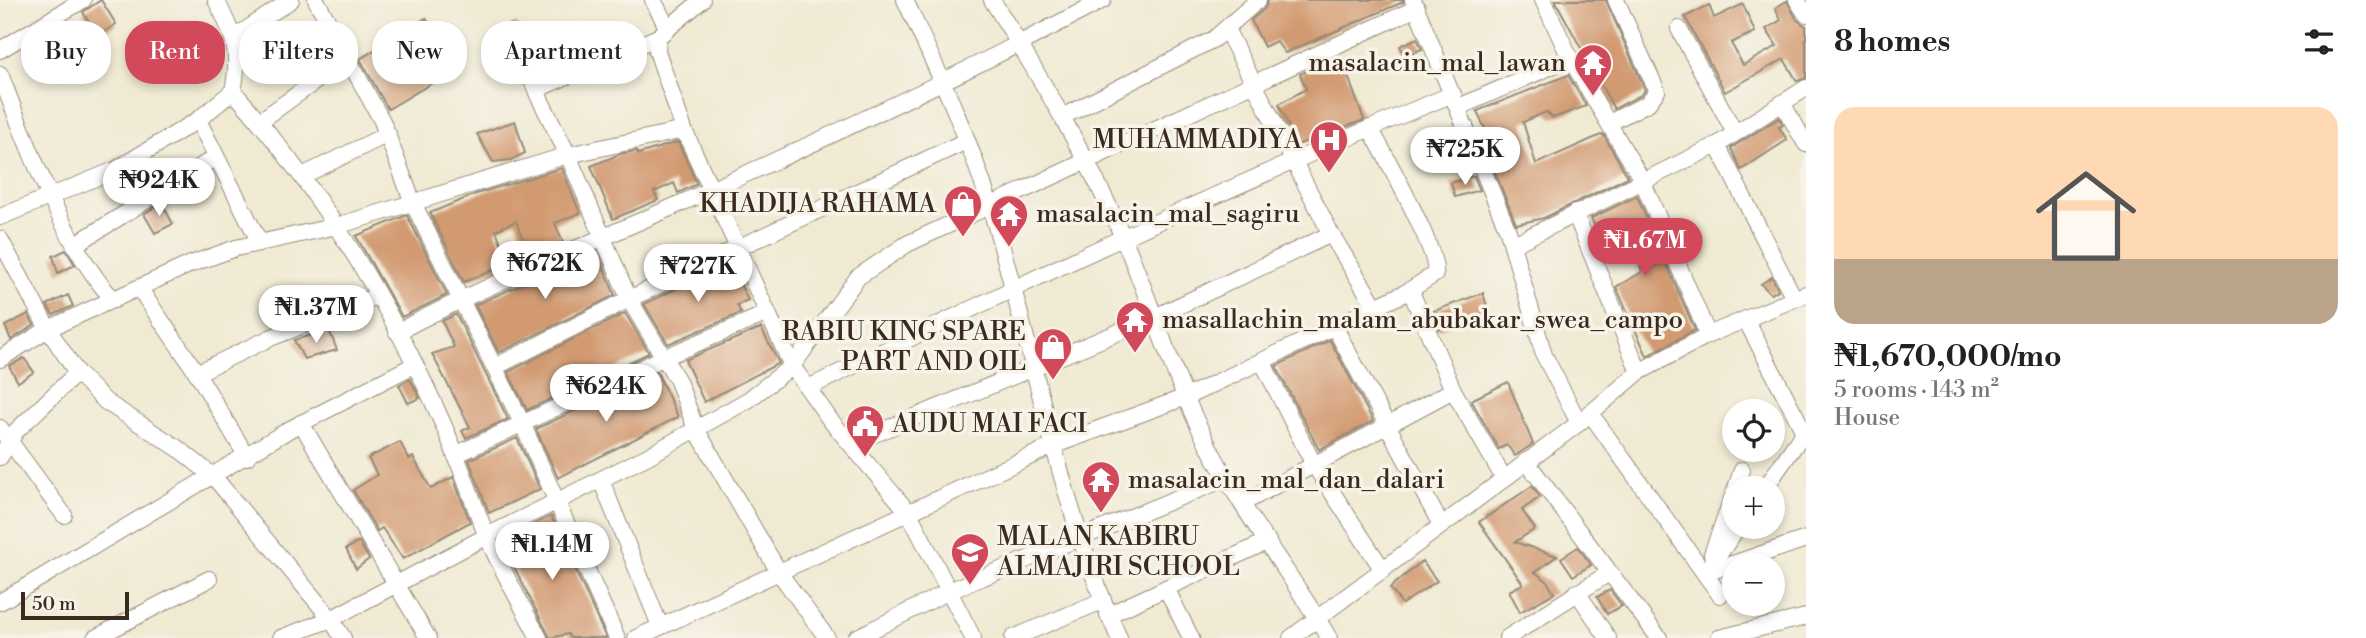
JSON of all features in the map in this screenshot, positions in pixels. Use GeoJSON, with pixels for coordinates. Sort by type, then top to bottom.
{"type":"FeatureCollection","features":[{"type":"Feature","properties":{"kind":"street"},"geometry":{"type":"LineString","coordinates":[[0,50],[83,0]]}},
{"type":"Feature","properties":{"kind":"street"},"geometry":{"type":"LineString","coordinates":[[0,217],[115,170],[198,120],[233,91],[238,70],[235,37],[216,0]]}},
{"type":"Feature","properties":{"kind":"street"},"geometry":{"type":"LineString","coordinates":[[235,37],[291,0]]}},
{"type":"Feature","properties":{"kind":"street"},"geometry":{"type":"LineString","coordinates":[[316,0],[329,21]]}},
{"type":"Feature","properties":{"kind":"street"},"geometry":{"type":"LineString","coordinates":[[653,0],[662,32],[657,51],[684,130],[792,366],[831,421],[853,443],[909,513],[973,638]]}},
{"type":"Feature","properties":{"kind":"street"},"geometry":{"type":"LineString","coordinates":[[538,95],[542,87],[662,32],[702,0]]}},
{"type":"Feature","properties":{"kind":"street"},"geometry":{"type":"LineString","coordinates":[[992,0],[1064,116],[1086,160],[1123,237],[1186,397],[1227,478],[1329,638]]}},
{"type":"Feature","properties":{"kind":"street"},"geometry":{"type":"LineString","coordinates":[[397,332],[461,298],[604,238],[942,85],[1103,0]]}},
{"type":"Feature","properties":{"kind":"street"},"geometry":{"type":"LineString","coordinates":[[1064,116],[1214,40],[1258,0]]}},
{"type":"Feature","properties":{"kind":"street"},"geometry":{"type":"LineString","coordinates":[[1543,0],[1570,58],[1642,180],[1708,335]]}},
{"type":"Feature","properties":{"kind":"street"},"geometry":{"type":"LineString","coordinates":[[1609,123],[1648,103],[1657,91],[1616,0]]}},
{"type":"Feature","properties":{"kind":"street"},"geometry":{"type":"LineString","coordinates":[[1797,0],[1806,15]]}},
{"type":"Feature","properties":{"kind":"street"},"geometry":{"type":"LineString","coordinates":[[909,2],[990,204],[1080,539],[1119,638]]}},
{"type":"Feature","properties":{"kind":"street"},"geometry":{"type":"LineString","coordinates":[[281,638],[331,619],[487,536],[601,480],[748,400],[792,366],[858,276],[907,244],[1255,84],[1415,4],[1456,100],[1512,245],[1544,355],[1585,418],[1706,573],[1720,595]]}},
{"type":"Feature","properties":{"kind":"street"},"geometry":{"type":"LineString","coordinates":[[1226,29],[1331,234],[1375,306]]}},
{"type":"Feature","properties":{"kind":"street"},"geometry":{"type":"LineString","coordinates":[[1679,29],[1735,133]]}},
{"type":"Feature","properties":{"kind":"street"},"geometry":{"type":"LineString","coordinates":[[808,388],[1012,288],[1294,159],[1370,128],[1570,58]]}},
{"type":"Feature","properties":{"kind":"street"},"geometry":{"type":"LineString","coordinates":[[0,74],[51,194],[76,244],[101,287],[114,300]]}},
{"type":"Feature","properties":{"kind":"street"},"geometry":{"type":"LineString","coordinates":[[358,77],[388,134],[413,203],[559,502],[617,638]]}},
{"type":"Feature","properties":{"kind":"street"},"geometry":{"type":"LineString","coordinates":[[260,121],[312,84]]}},
{"type":"Feature","properties":{"kind":"street"},"geometry":{"type":"LineString","coordinates":[[533,84],[568,155],[629,299],[678,381],[696,429],[780,573],[827,638]]}},
{"type":"Feature","properties":{"kind":"street"},"geometry":{"type":"LineString","coordinates":[[1512,245],[1717,145],[1806,88]]}},
{"type":"Feature","properties":{"kind":"street"},"geometry":{"type":"LineString","coordinates":[[233,91],[302,176],[337,226],[377,296],[414,365],[455,455],[487,536],[539,638]]}},
{"type":"Feature","properties":{"kind":"street"},"geometry":{"type":"LineString","coordinates":[[1782,103],[1806,144]]}},
{"type":"Feature","properties":{"kind":"street"},"geometry":{"type":"LineString","coordinates":[[198,120],[260,243]]}},
{"type":"Feature","properties":{"kind":"street"},"geometry":{"type":"LineString","coordinates":[[636,638],[1055,445],[1186,397],[1407,292],[1435,274],[1436,266],[1420,225],[1370,128]]}},
{"type":"Feature","properties":{"kind":"street"},"geometry":{"type":"LineString","coordinates":[[0,359],[48,329],[191,264],[260,243],[337,226],[568,155],[684,130]]}},
{"type":"Feature","properties":{"kind":"street"},"geometry":{"type":"LineString","coordinates":[[302,176],[388,134]]}},
{"type":"Feature","properties":{"kind":"street"},"geometry":{"type":"LineString","coordinates":[[495,367],[629,299],[966,141]]}},
{"type":"Feature","properties":{"kind":"street"},"geometry":{"type":"LineString","coordinates":[[1291,638],[1585,418],[1639,372],[1708,335],[1800,296],[1717,145]]}},
{"type":"Feature","properties":{"kind":"street"},"geometry":{"type":"LineString","coordinates":[[76,244],[216,157]]}},
{"type":"Feature","properties":{"kind":"street"},"geometry":{"type":"LineString","coordinates":[[1575,213],[1639,372]]}},
{"type":"Feature","properties":{"kind":"street"},"geometry":{"type":"LineString","coordinates":[[853,443],[1033,365],[1155,317],[1331,234]]}},
{"type":"Feature","properties":{"kind":"street"},"geometry":{"type":"LineString","coordinates":[[0,239],[48,329],[77,373],[106,401],[179,449],[214,477],[331,619],[343,638]]}},
{"type":"Feature","properties":{"kind":"street"},"geometry":{"type":"LineString","coordinates":[[139,288],[197,373],[247,457]]}},
{"type":"Feature","properties":{"kind":"street"},"geometry":{"type":"LineString","coordinates":[[1407,292],[1412,294],[1453,390],[1503,477]]}},
{"type":"Feature","properties":{"kind":"street"},"geometry":{"type":"LineString","coordinates":[[197,373],[270,338],[377,296]]}},
{"type":"Feature","properties":{"kind":"street"},"geometry":{"type":"LineString","coordinates":[[455,455],[665,357],[768,313]]}},
{"type":"Feature","properties":{"kind":"street"},"geometry":{"type":"LineString","coordinates":[[1746,320],[1805,431],[1773,476]]}},
{"type":"Feature","properties":{"kind":"street"},"geometry":{"type":"LineString","coordinates":[[1334,326],[1441,525]]}},
{"type":"Feature","properties":{"kind":"street"},"geometry":{"type":"LineString","coordinates":[[1262,361],[1313,463],[1383,570]]}},
{"type":"Feature","properties":{"kind":"street"},"geometry":{"type":"LineString","coordinates":[[0,602],[301,423],[414,365]]}},
{"type":"Feature","properties":{"kind":"street"},"geometry":{"type":"LineString","coordinates":[[5,435],[16,431],[77,373]]}},
{"type":"Feature","properties":{"kind":"street"},"geometry":{"type":"LineString","coordinates":[[1243,503],[1453,390]]}},
{"type":"Feature","properties":{"kind":"street"},"geometry":{"type":"LineString","coordinates":[[301,423],[428,638]]}},
{"type":"Feature","properties":{"kind":"street"},"geometry":{"type":"LineString","coordinates":[[0,457],[5,435]]}},
{"type":"Feature","properties":{"kind":"street"},"geometry":{"type":"LineString","coordinates":[[5,435],[64,515]]}},
{"type":"Feature","properties":{"kind":"street"},"geometry":{"type":"LineString","coordinates":[[1526,461],[1659,638]]}},
{"type":"Feature","properties":{"kind":"street"},"geometry":{"type":"LineString","coordinates":[[1740,476],[1742,470]]}},
{"type":"Feature","properties":{"kind":"street"},"geometry":{"type":"LineString","coordinates":[[856,638],[949,592],[1227,478]]}},
{"type":"Feature","properties":{"kind":"street"},"geometry":{"type":"LineString","coordinates":[[601,480],[660,626]]}},
{"type":"Feature","properties":{"kind":"street"},"geometry":{"type":"LineString","coordinates":[[1706,573],[1722,527]]}},
{"type":"Feature","properties":{"kind":"street"},"geometry":{"type":"LineString","coordinates":[[1706,573],[1806,538]]}},
{"type":"Feature","properties":{"kind":"street"},"geometry":{"type":"LineString","coordinates":[[1752,553],[1806,538]]}},
{"type":"Feature","properties":{"kind":"street"},"geometry":{"type":"LineString","coordinates":[[1706,573],[1730,539]]}},
{"type":"Feature","properties":{"kind":"street"},"geometry":{"type":"LineString","coordinates":[[1013,638],[1166,589],[1268,541]]}},
{"type":"Feature","properties":{"kind":"street"},"geometry":{"type":"LineString","coordinates":[[1507,638],[1609,573]]}},
{"type":"Feature","properties":{"kind":"street"},"geometry":{"type":"LineString","coordinates":[[95,638],[209,579]]}},
{"type":"Feature","properties":{"kind":"street"},"geometry":{"type":"LineString","coordinates":[[1166,589],[1191,638]]}},
{"type":"Feature","properties":{"kind":"street"},"geometry":{"type":"LineString","coordinates":[[1577,592],[1608,638]]}},
{"type":"Feature","properties":{"kind":"street"},"geometry":{"type":"LineString","coordinates":[[1718,638],[1770,632],[1806,617]]}},
{"type":"Feature","properties":{"kind":"building"},"geometry":{"type":"Polygon","coordinates":[[[101,0],[116,24],[111,27],[111,21],[88,21],[83,12],[101,0]]]}},
{"type":"Feature","properties":{"kind":"building"},"geometry":{"type":"Polygon","coordinates":[[[1268,0],[1403,2],[1285,53],[1276,41],[1264,47],[1251,20],[1265,8],[1268,0]]]}},
{"type":"Feature","properties":{"kind":"building"},"geometry":{"type":"Polygon","coordinates":[[[1555,0],[1606,0],[1645,90],[1641,95],[1614,109],[1555,0]]]}},
{"type":"Feature","properties":{"kind":"building"},"geometry":{"type":"Polygon","coordinates":[[[1787,1],[1797,20],[1806,26],[1806,78],[1797,81],[1784,59],[1725,92],[1685,17],[1709,5],[1714,18],[1743,4],[1755,32],[1731,43],[1743,65],[1777,46],[1766,29],[1781,20],[1775,8],[1787,1]]]}},
{"type":"Feature","properties":{"kind":"building"},"geometry":{"type":"Polygon","coordinates":[[[1417,38],[1422,49],[1405,56],[1400,46],[1417,38]]]}},
{"type":"Feature","properties":{"kind":"building"},"geometry":{"type":"Polygon","coordinates":[[[372,52],[372,80],[360,59],[372,52]]]}},
{"type":"Feature","properties":{"kind":"building"},"geometry":{"type":"Polygon","coordinates":[[[1341,57],[1364,120],[1297,145],[1279,104],[1306,89],[1300,74],[1341,57]]]}},
{"type":"Feature","properties":{"kind":"building"},"geometry":{"type":"Polygon","coordinates":[[[1568,75],[1586,106],[1553,118],[1546,112],[1523,122],[1536,164],[1603,134],[1628,177],[1544,218],[1516,224],[1494,170],[1486,141],[1490,140],[1477,111],[1568,75]]]}},
{"type":"Feature","properties":{"kind":"building"},"geometry":{"type":"Polygon","coordinates":[[[374,84],[430,84],[388,109],[374,84]]]}},
{"type":"Feature","properties":{"kind":"building"},"geometry":{"type":"Polygon","coordinates":[[[1779,118],[1783,125],[1779,127],[1787,140],[1741,170],[1731,148],[1779,118]]]}},
{"type":"Feature","properties":{"kind":"building"},"geometry":{"type":"Polygon","coordinates":[[[515,121],[525,153],[511,160],[493,162],[477,134],[515,121]]]}},
{"type":"Feature","properties":{"kind":"building"},"geometry":{"type":"Polygon","coordinates":[[[678,142],[697,184],[678,193],[674,183],[654,192],[658,200],[613,219],[591,166],[620,154],[637,151],[638,154],[678,142]]]}},
{"type":"Feature","properties":{"kind":"building"},"geometry":{"type":"Polygon","coordinates":[[[562,168],[580,213],[555,223],[563,243],[530,256],[516,221],[496,230],[509,264],[464,282],[430,213],[476,194],[562,168]]]}},
{"type":"Feature","properties":{"kind":"building"},"geometry":{"type":"Polygon","coordinates":[[[1474,176],[1480,190],[1455,197],[1451,183],[1474,176]]]}},
{"type":"Feature","properties":{"kind":"building"},"geometry":{"type":"Polygon","coordinates":[[[1637,196],[1695,330],[1647,356],[1616,287],[1642,272],[1635,244],[1608,255],[1591,218],[1637,196]]]}},
{"type":"Feature","properties":{"kind":"building"},"geometry":{"type":"Polygon","coordinates":[[[162,203],[173,224],[155,233],[144,214],[162,203]]]}},
{"type":"Feature","properties":{"kind":"building"},"geometry":{"type":"Polygon","coordinates":[[[407,215],[447,295],[402,317],[356,236],[407,215]]]}},
{"type":"Feature","properties":{"kind":"building"},"geometry":{"type":"Polygon","coordinates":[[[66,250],[75,265],[58,273],[53,256],[66,250]]]}},
{"type":"Feature","properties":{"kind":"building"},"geometry":{"type":"Polygon","coordinates":[[[597,251],[615,295],[499,353],[475,305],[597,251]]]}},
{"type":"Feature","properties":{"kind":"building"},"geometry":{"type":"Polygon","coordinates":[[[730,263],[748,300],[737,305],[741,313],[668,344],[644,304],[730,263]]]}},
{"type":"Feature","properties":{"kind":"building"},"geometry":{"type":"Polygon","coordinates":[[[1772,277],[1778,290],[1771,294],[1761,284],[1772,277]]]}},
{"type":"Feature","properties":{"kind":"building"},"geometry":{"type":"Polygon","coordinates":[[[1483,293],[1489,313],[1438,329],[1431,312],[1483,293]]]}},
{"type":"Feature","properties":{"kind":"building"},"geometry":{"type":"Polygon","coordinates":[[[68,295],[73,306],[53,315],[47,305],[68,295]]]}},
{"type":"Feature","properties":{"kind":"building"},"geometry":{"type":"Polygon","coordinates":[[[625,313],[649,353],[527,410],[508,372],[625,313]]]}},
{"type":"Feature","properties":{"kind":"building"},"geometry":{"type":"Polygon","coordinates":[[[28,314],[34,325],[11,340],[5,326],[28,314]]]}},
{"type":"Feature","properties":{"kind":"building"},"geometry":{"type":"Polygon","coordinates":[[[456,314],[508,419],[466,438],[462,431],[470,427],[432,354],[454,347],[442,321],[456,314]]]}},
{"type":"Feature","properties":{"kind":"building"},"geometry":{"type":"Polygon","coordinates":[[[761,328],[779,363],[704,402],[685,360],[761,328]]]}},
{"type":"Feature","properties":{"kind":"building"},"geometry":{"type":"Polygon","coordinates":[[[329,330],[337,350],[304,359],[294,340],[329,330]]]}},
{"type":"Feature","properties":{"kind":"building"},"geometry":{"type":"Polygon","coordinates":[[[1330,340],[1373,421],[1319,450],[1276,366],[1330,340]]]}},
{"type":"Feature","properties":{"kind":"building"},"geometry":{"type":"Polygon","coordinates":[[[24,358],[34,372],[18,382],[9,366],[24,358]]]}},
{"type":"Feature","properties":{"kind":"building"},"geometry":{"type":"Polygon","coordinates":[[[657,372],[678,417],[558,478],[536,429],[657,372]]]}},
{"type":"Feature","properties":{"kind":"building"},"geometry":{"type":"Polygon","coordinates":[[[410,379],[420,398],[408,403],[399,385],[410,379]]]}},
{"type":"Feature","properties":{"kind":"building"},"geometry":{"type":"Polygon","coordinates":[[[1508,382],[1533,444],[1515,456],[1507,445],[1499,449],[1471,400],[1508,382]]]}},
{"type":"Feature","properties":{"kind":"building"},"geometry":{"type":"Polygon","coordinates":[[[517,438],[540,489],[489,513],[469,460],[517,438]]]}},
{"type":"Feature","properties":{"kind":"building"},"geometry":{"type":"Polygon","coordinates":[[[400,442],[409,459],[413,457],[431,489],[453,477],[470,522],[403,559],[382,528],[377,531],[353,490],[377,475],[368,458],[400,442]]]}},
{"type":"Feature","properties":{"kind":"building"},"geometry":{"type":"Polygon","coordinates":[[[1532,486],[1540,497],[1522,510],[1535,529],[1515,542],[1557,556],[1535,572],[1547,581],[1554,593],[1520,612],[1509,591],[1523,584],[1479,522],[1532,486]]]}},
{"type":"Feature","properties":{"kind":"building"},"geometry":{"type":"Polygon","coordinates":[[[551,516],[606,638],[570,638],[568,634],[550,638],[501,541],[551,516]]]}},
{"type":"Feature","properties":{"kind":"building"},"geometry":{"type":"Polygon","coordinates":[[[359,542],[369,559],[356,569],[346,549],[359,542]]]}},
{"type":"Feature","properties":{"kind":"building"},"geometry":{"type":"Polygon","coordinates":[[[1578,547],[1591,565],[1573,576],[1561,558],[1578,547]]]}},
{"type":"Feature","properties":{"kind":"building"},"geometry":{"type":"Polygon","coordinates":[[[1422,561],[1437,581],[1402,604],[1390,588],[1422,561]]]}},
{"type":"Feature","properties":{"kind":"building"},"geometry":{"type":"Polygon","coordinates":[[[1610,590],[1622,606],[1607,614],[1597,597],[1610,590]]]}},
{"type":"Feature","properties":{"kind":"place","name":"masalacin_mal_lawan"},"geometry":{"type":"Point","coordinates":[1593,97]}},
{"type":"Feature","properties":{"kind":"place","name":"MUHAMMADIYA"},"geometry":{"type":"Point","coordinates":[1329,174]}},
{"type":"Feature","properties":{"kind":"place","name":"KHADIJA RAHAMA"},"geometry":{"type":"Point","coordinates":[963,238]}},
{"type":"Feature","properties":{"kind":"place","name":"masalacin_mal_sagiru"},"geometry":{"type":"Point","coordinates":[1009,248]}},
{"type":"Feature","properties":{"kind":"place","name":"masallachin_malam_abubakar_swea_campo"},"geometry":{"type":"Point","coordinates":[1135,354]}},
{"type":"Feature","properties":{"kind":"place","name":"RABIU KING SPARE PART AND OIL"},"geometry":{"type":"Point","coordinates":[1053,381]}},
{"type":"Feature","properties":{"kind":"place","name":"AUDU MAI FACI"},"geometry":{"type":"Point","coordinates":[865,458]}},
{"type":"Feature","properties":{"kind":"place","name":"masalacin_mal_dan_dalari"},"geometry":{"type":"Point","coordinates":[1101,514]}},
{"type":"Feature","properties":{"kind":"place","name":"MALAN KABIRU ALMAJIRI SCHOOL"},"geometry":{"type":"Point","coordinates":[970,586]}}]}
